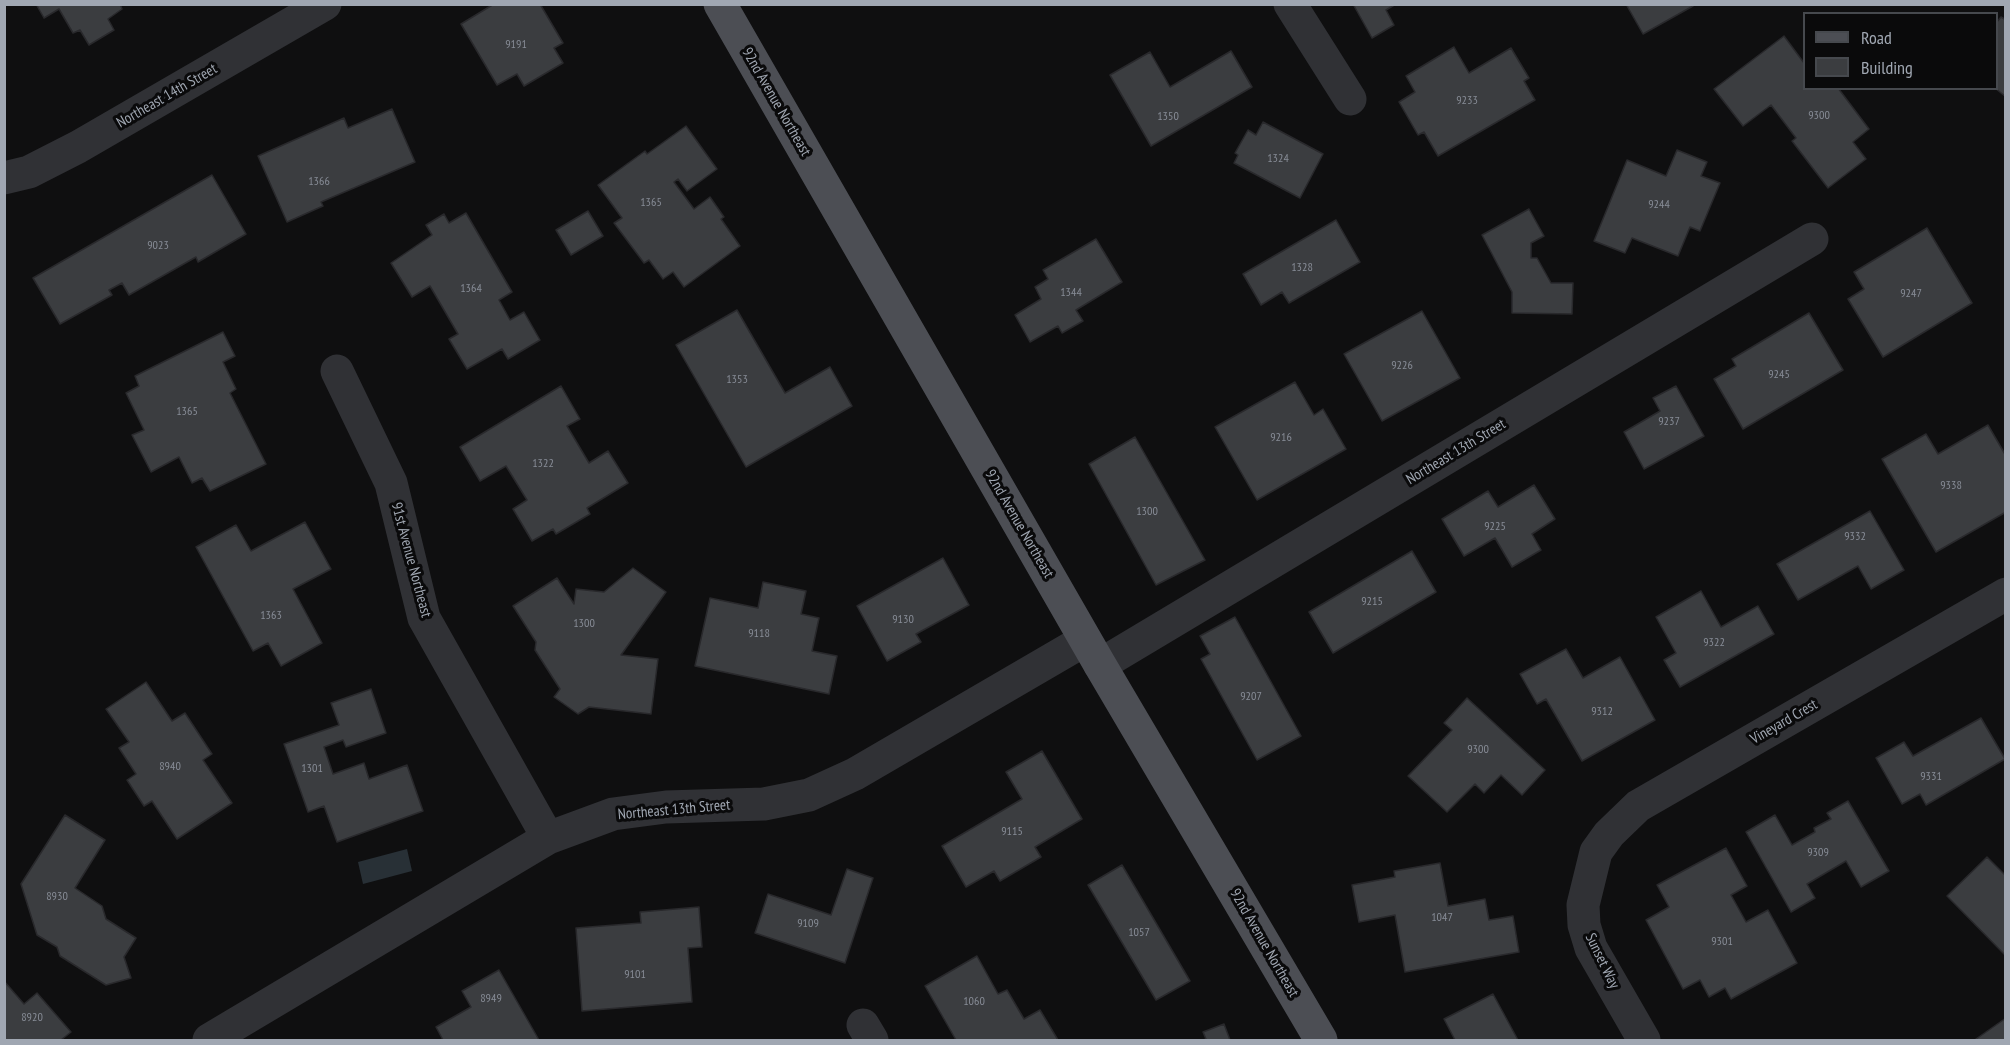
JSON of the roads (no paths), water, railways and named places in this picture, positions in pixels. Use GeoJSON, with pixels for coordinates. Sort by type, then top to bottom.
{"type":"FeatureCollection","features":[{"type":"Feature","properties":{"kind":"main road","name":"92nd Avenue Northeast"},"geometry":{"type":"LineString","coordinates":[[720,4],[1092,652],[1321,1041]]}},
{"type":"Feature","properties":{"kind":"street","name":"Northeast 14th Street"},"geometry":{"type":"LineString","coordinates":[[4,178],[29,172],[78,147],[325,4]]}},
{"type":"Feature","properties":{"kind":"street"},"geometry":{"type":"LineString","coordinates":[[1290,4],[1350,99]]}},
{"type":"Feature","properties":{"kind":"street","name":"Northeast 13th Street"},"geometry":{"type":"LineString","coordinates":[[209,1041],[548,837],[613,814],[666,807],[764,804],[809,795],[855,774],[1092,652],[1812,238]]}},
{"type":"Feature","properties":{"kind":"street","name":"91st Avenue Northeast"},"geometry":{"type":"LineString","coordinates":[[337,372],[391,483],[423,618],[548,837]]}},
{"type":"Feature","properties":{"kind":"street","name":"Vineyard Crest"},"geometry":{"type":"LineString","coordinates":[[1589,876],[1596,852],[1609,834],[1638,806],[2006,594]]}},
{"type":"Feature","properties":{"kind":"street","name":"Sunset Way"},"geometry":{"type":"LineString","coordinates":[[1589,876],[1582,905],[1584,925],[1591,948],[1644,1041]]}}]}
